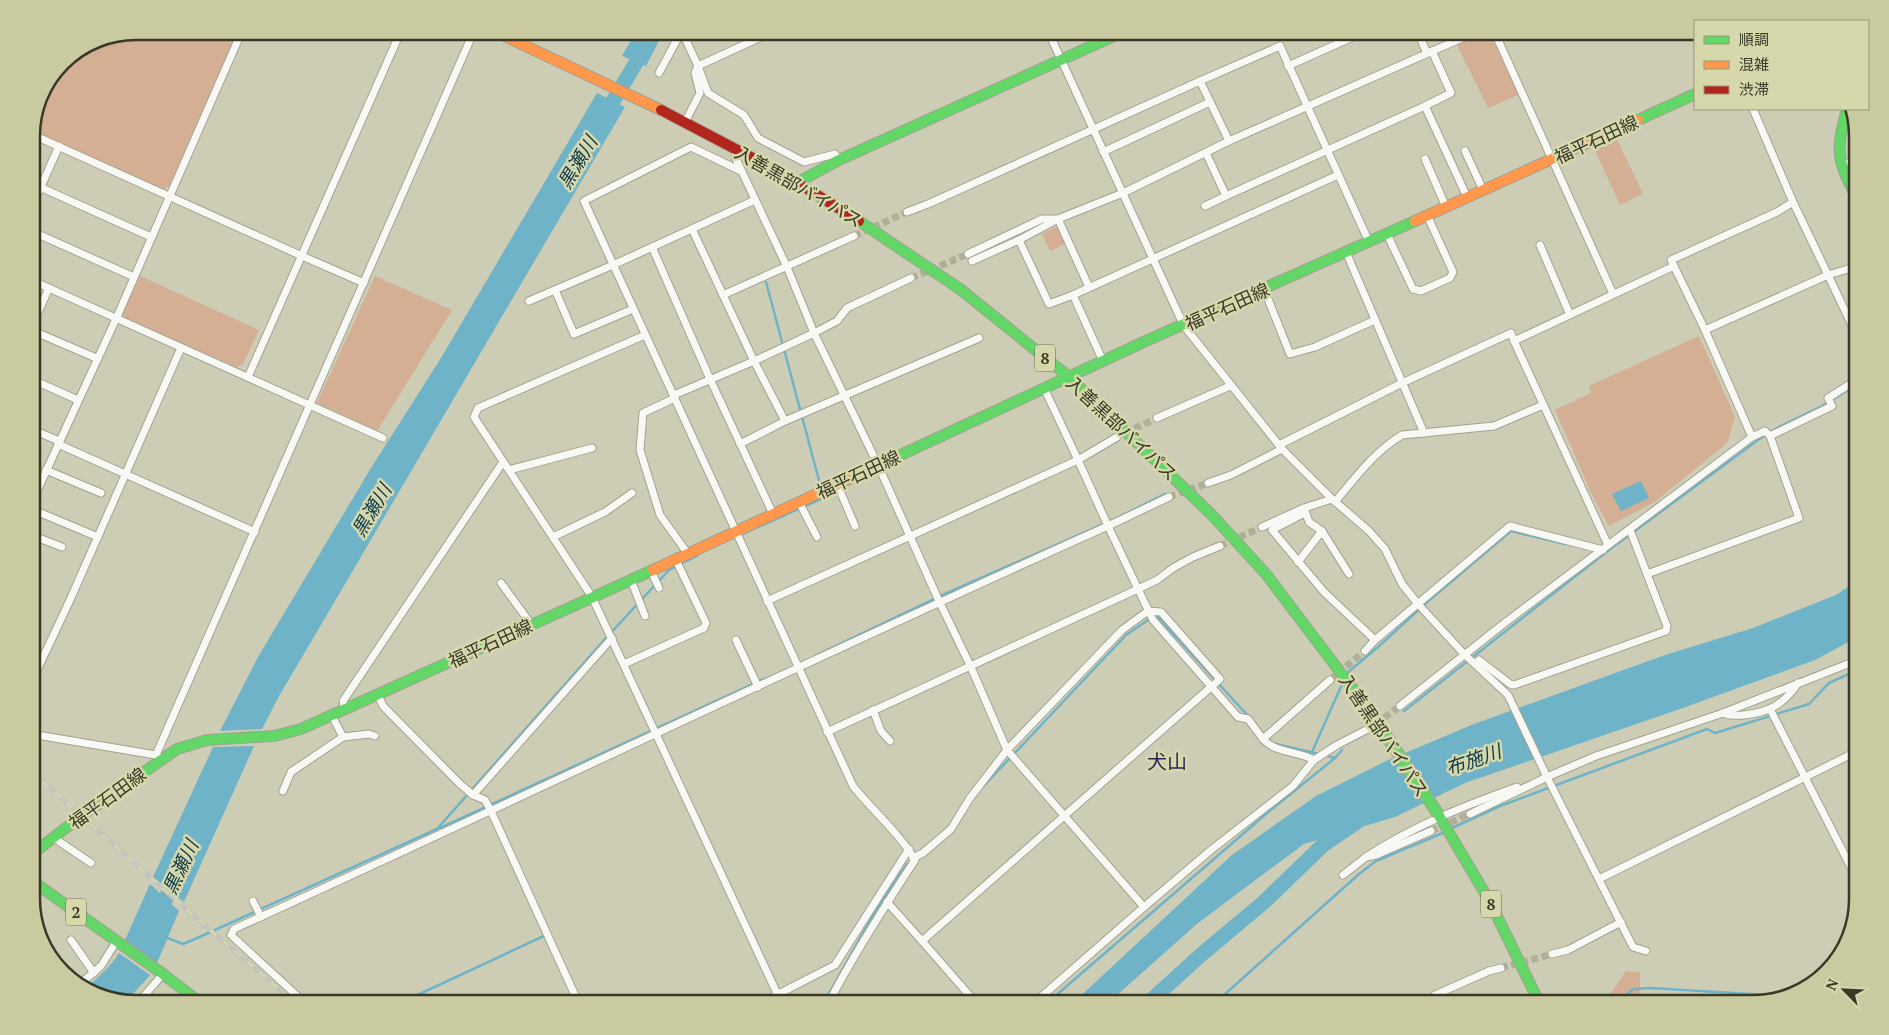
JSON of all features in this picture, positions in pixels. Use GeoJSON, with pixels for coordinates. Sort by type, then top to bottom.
{"type":"FeatureCollection","features":[{"type":"Feature","properties":{"kind":"main road","name":"入善黒部バイパス"},"geometry":{"type":"LineString","coordinates":[[513,40],[685,122],[798,182],[878,232],[960,289],[1069,378],[1176,478],[1266,574],[1372,714],[1438,815],[1489,900],[1536,995]]}},
{"type":"Feature","properties":{"kind":"main road"},"geometry":{"type":"LineString","coordinates":[[798,182],[839,160],[1106,40]]}},
{"type":"Feature","properties":{"kind":"main road","name":"福平石田線"},"geometry":{"type":"LineString","coordinates":[[40,849],[158,757],[207,740],[274,736],[301,729],[332,716],[676,560],[1103,361],[1694,94]]}},
{"type":"Feature","properties":{"kind":"main road"},"geometry":{"type":"LineString","coordinates":[[1846,113],[1839,146],[1842,165],[1849,180]]}},
{"type":"Feature","properties":{"kind":"main road","name":"2"},"geometry":{"type":"LineString","coordinates":[[40,886],[190,995]]}},
{"type":"Feature","properties":{"kind":"street"},"geometry":{"type":"LineString","coordinates":[[40,485],[96,358],[116,319],[238,40]]}},
{"type":"Feature","properties":{"kind":"street"},"geometry":{"type":"LineString","coordinates":[[248,377],[397,40]]}},
{"type":"Feature","properties":{"kind":"street"},"geometry":{"type":"LineString","coordinates":[[40,735],[158,757],[470,40]]}},
{"type":"Feature","properties":{"kind":"street"},"geometry":{"type":"LineString","coordinates":[[659,73],[677,40]]}},
{"type":"Feature","properties":{"kind":"street"},"geometry":{"type":"LineString","coordinates":[[686,40],[708,93],[744,115],[758,138],[804,162],[834,154],[839,160]]}},
{"type":"Feature","properties":{"kind":"street"},"geometry":{"type":"LineString","coordinates":[[685,122],[700,93],[695,73],[698,66],[754,40]]}},
{"type":"Feature","properties":{"kind":"street"},"geometry":{"type":"LineString","coordinates":[[1052,40],[1184,326],[1280,447],[1333,501],[1370,531],[1385,549],[1402,584],[1418,604],[1464,654],[1512,701],[1545,774],[1600,878],[1633,947],[1646,951]]}},
{"type":"Feature","properties":{"kind":"street"},"geometry":{"type":"LineString","coordinates":[[1288,66],[1346,40]]}},
{"type":"Feature","properties":{"kind":"street"},"geometry":{"type":"LineString","coordinates":[[1204,206],[1450,93],[1422,40]]}},
{"type":"Feature","properties":{"kind":"street"},"geometry":{"type":"LineString","coordinates":[[1058,219],[1042,219],[970,258],[1019,240],[1058,219],[1123,193],[1206,154],[1229,141],[1457,40]]}},
{"type":"Feature","properties":{"kind":"street"},"geometry":{"type":"LineString","coordinates":[[1498,40],[1613,294]]}},
{"type":"Feature","properties":{"kind":"street"},"geometry":{"type":"LineString","coordinates":[[907,212],[1280,46],[1369,242]]}},
{"type":"Feature","properties":{"kind":"street"},"geometry":{"type":"LineString","coordinates":[[1200,81],[1229,141]]}},
{"type":"Feature","properties":{"kind":"street"},"geometry":{"type":"LineString","coordinates":[[1104,152],[1210,102]]}},
{"type":"Feature","properties":{"kind":"street"},"geometry":{"type":"LineString","coordinates":[[1425,106],[1467,197]]}},
{"type":"Feature","properties":{"kind":"street"},"geometry":{"type":"LineString","coordinates":[[1753,110],[1793,202],[1849,319]]}},
{"type":"Feature","properties":{"kind":"street"},"geometry":{"type":"LineString","coordinates":[[40,138],[364,282]]}},
{"type":"Feature","properties":{"kind":"street"},"geometry":{"type":"LineString","coordinates":[[58,146],[41,188],[151,237]]}},
{"type":"Feature","properties":{"kind":"street"},"geometry":{"type":"LineString","coordinates":[[742,171],[691,147],[584,201],[852,786],[908,849],[915,860],[844,972],[832,995]]}},
{"type":"Feature","properties":{"kind":"street"},"geometry":{"type":"LineString","coordinates":[[735,148],[736,159],[787,267],[814,333],[878,465],[1007,750],[1144,907]]}},
{"type":"Feature","properties":{"kind":"street"},"geometry":{"type":"LineString","coordinates":[[1465,151],[1483,190]]}},
{"type":"Feature","properties":{"kind":"street"},"geometry":{"type":"LineString","coordinates":[[1206,154],[1226,196]]}},
{"type":"Feature","properties":{"kind":"street"},"geometry":{"type":"LineString","coordinates":[[1425,158],[1446,207]]}},
{"type":"Feature","properties":{"kind":"street"},"geometry":{"type":"LineString","coordinates":[[1842,165],[1849,163]]}},
{"type":"Feature","properties":{"kind":"street"},"geometry":{"type":"LineString","coordinates":[[1019,240],[1049,304],[1073,295],[1338,175]]}},
{"type":"Feature","properties":{"kind":"street"},"geometry":{"type":"LineString","coordinates":[[529,301],[755,200]]}},
{"type":"Feature","properties":{"kind":"street"},"geometry":{"type":"LineString","coordinates":[[1752,437],[1705,330],[1671,260],[1777,212],[1793,202]]}},
{"type":"Feature","properties":{"kind":"street"},"geometry":{"type":"LineString","coordinates":[[1387,234],[1413,289],[1421,291],[1450,278],[1453,272],[1427,215]]}},
{"type":"Feature","properties":{"kind":"street"},"geometry":{"type":"LineString","coordinates":[[1058,219],[1089,287]]}},
{"type":"Feature","properties":{"kind":"street"},"geometry":{"type":"LineString","coordinates":[[692,229],[754,361],[785,421]]}},
{"type":"Feature","properties":{"kind":"street"},"geometry":{"type":"LineString","coordinates":[[40,235],[134,277]]}},
{"type":"Feature","properties":{"kind":"street"},"geometry":{"type":"LineString","coordinates":[[723,295],[854,236]]}},
{"type":"Feature","properties":{"kind":"street"},"geometry":{"type":"LineString","coordinates":[[1540,245],[1570,315]]}},
{"type":"Feature","properties":{"kind":"street"},"geometry":{"type":"LineString","coordinates":[[652,247],[710,379],[773,514]]}},
{"type":"Feature","properties":{"kind":"street"},"geometry":{"type":"LineString","coordinates":[[1346,252],[1424,433]]}},
{"type":"Feature","properties":{"kind":"street"},"geometry":{"type":"LineString","coordinates":[[1514,341],[1674,266]]}},
{"type":"Feature","properties":{"kind":"street"},"geometry":{"type":"LineString","coordinates":[[1705,330],[1828,274],[1849,268]]}},
{"type":"Feature","properties":{"kind":"street"},"geometry":{"type":"LineString","coordinates":[[688,554],[660,515],[640,450],[643,413],[710,379],[814,333],[836,321],[847,308],[912,278]]}},
{"type":"Feature","properties":{"kind":"street"},"geometry":{"type":"LineString","coordinates":[[40,284],[383,438]]}},
{"type":"Feature","properties":{"kind":"street"},"geometry":{"type":"LineString","coordinates":[[40,310],[49,288]]}},
{"type":"Feature","properties":{"kind":"street"},"geometry":{"type":"LineString","coordinates":[[1264,289],[1290,354],[1314,347],[1375,320]]}},
{"type":"Feature","properties":{"kind":"street"},"geometry":{"type":"LineString","coordinates":[[554,290],[574,334],[633,309]]}},
{"type":"Feature","properties":{"kind":"street"},"geometry":{"type":"LineString","coordinates":[[1073,295],[1103,361]]}},
{"type":"Feature","properties":{"kind":"street"},"geometry":{"type":"LineString","coordinates":[[40,333],[96,358]]}},
{"type":"Feature","properties":{"kind":"street"},"geometry":{"type":"LineString","coordinates":[[1208,483],[1231,475],[1402,383],[1511,333],[1605,547]]}},
{"type":"Feature","properties":{"kind":"street"},"geometry":{"type":"LineString","coordinates":[[645,335],[478,408],[474,417],[592,597],[778,995],[835,965],[908,849]]}},
{"type":"Feature","properties":{"kind":"street"},"geometry":{"type":"LineString","coordinates":[[740,444],[785,421],[979,338]]}},
{"type":"Feature","properties":{"kind":"street"},"geometry":{"type":"LineString","coordinates":[[40,665],[181,348]]}},
{"type":"Feature","properties":{"kind":"street"},"geometry":{"type":"LineString","coordinates":[[40,383],[78,400]]}},
{"type":"Feature","properties":{"kind":"street"},"geometry":{"type":"LineString","coordinates":[[1770,436],[1832,406],[1828,398],[1849,385]]}},
{"type":"Feature","properties":{"kind":"street"},"geometry":{"type":"LineString","coordinates":[[1157,418],[1230,386]]}},
{"type":"Feature","properties":{"kind":"street"},"geometry":{"type":"LineString","coordinates":[[1044,388],[1153,620],[1238,717],[1248,720],[1269,746],[1314,760]]}},
{"type":"Feature","properties":{"kind":"street"},"geometry":{"type":"LineString","coordinates":[[1262,527],[1333,501],[1366,465],[1402,435],[1494,426],[1543,405]]}},
{"type":"Feature","properties":{"kind":"street"},"geometry":{"type":"LineString","coordinates":[[1400,706],[1464,654],[1605,547],[1752,437],[1765,431],[1770,436],[1798,518],[1647,574]]}},
{"type":"Feature","properties":{"kind":"street"},"geometry":{"type":"LineString","coordinates":[[40,433],[126,475],[255,532]]}},
{"type":"Feature","properties":{"kind":"street"},"geometry":{"type":"LineString","coordinates":[[767,601],[1078,460],[1117,437]]}},
{"type":"Feature","properties":{"kind":"street"},"geometry":{"type":"LineString","coordinates":[[509,470],[592,448]]}},
{"type":"Feature","properties":{"kind":"street"},"geometry":{"type":"LineString","coordinates":[[345,710],[343,702],[503,462]]}},
{"type":"Feature","properties":{"kind":"street"},"geometry":{"type":"LineString","coordinates":[[46,470],[101,493]]}},
{"type":"Feature","properties":{"kind":"street"},"geometry":{"type":"LineString","coordinates":[[837,484],[856,526]]}},
{"type":"Feature","properties":{"kind":"street"},"geometry":{"type":"LineString","coordinates":[[553,537],[605,512],[632,493]]}},
{"type":"Feature","properties":{"kind":"street"},"geometry":{"type":"LineString","coordinates":[[296,995],[231,935],[234,929],[1169,497]]}},
{"type":"Feature","properties":{"kind":"street"},"geometry":{"type":"LineString","coordinates":[[799,502],[816,537]]}},
{"type":"Feature","properties":{"kind":"street"},"geometry":{"type":"LineString","coordinates":[[1304,511],[1309,522],[1322,531],[1349,574]]}},
{"type":"Feature","properties":{"kind":"street"},"geometry":{"type":"LineString","coordinates":[[1304,511],[1272,530],[1337,606],[1376,640]]}},
{"type":"Feature","properties":{"kind":"street"},"geometry":{"type":"LineString","coordinates":[[40,512],[98,537]]}},
{"type":"Feature","properties":{"kind":"street"},"geometry":{"type":"LineString","coordinates":[[1365,651],[1510,526],[1605,547]]}},
{"type":"Feature","properties":{"kind":"street"},"geometry":{"type":"LineString","coordinates":[[1475,664],[1479,660],[1510,684],[1514,685],[1666,631],[1667,626],[1630,530]]}},
{"type":"Feature","properties":{"kind":"street"},"geometry":{"type":"LineString","coordinates":[[1298,562],[1322,531]]}},
{"type":"Feature","properties":{"kind":"street"},"geometry":{"type":"LineString","coordinates":[[40,537],[62,547]]}},
{"type":"Feature","properties":{"kind":"street"},"geometry":{"type":"LineString","coordinates":[[827,732],[1138,589],[1157,580],[1192,557],[1220,546]]}},
{"type":"Feature","properties":{"kind":"street"},"geometry":{"type":"LineString","coordinates":[[624,664],[704,628],[706,624],[676,560]]}},
{"type":"Feature","properties":{"kind":"street"},"geometry":{"type":"LineString","coordinates":[[650,571],[659,588]]}},
{"type":"Feature","properties":{"kind":"street"},"geometry":{"type":"LineString","coordinates":[[631,580],[645,616]]}},
{"type":"Feature","properties":{"kind":"street"},"geometry":{"type":"LineString","coordinates":[[501,583],[532,624]]}},
{"type":"Feature","properties":{"kind":"street"},"geometry":{"type":"LineString","coordinates":[[913,858],[923,853],[951,829],[970,798],[1007,750],[1122,630],[1148,611],[1162,612],[1220,679],[922,942]]}},
{"type":"Feature","properties":{"kind":"street"},"geometry":{"type":"LineString","coordinates":[[473,794],[612,638]]}},
{"type":"Feature","properties":{"kind":"street"},"geometry":{"type":"LineString","coordinates":[[736,640],[758,687]]}},
{"type":"Feature","properties":{"kind":"street"},"geometry":{"type":"LineString","coordinates":[[1343,875],[1366,857],[1409,830],[1438,815],[1545,774],[1723,713],[1849,663]]}},
{"type":"Feature","properties":{"kind":"street"},"geometry":{"type":"LineString","coordinates":[[1264,739],[1330,680]]}},
{"type":"Feature","properties":{"kind":"street"},"geometry":{"type":"LineString","coordinates":[[1723,713],[1728,716],[1744,715],[1770,709],[1793,691],[1798,683]]}},
{"type":"Feature","properties":{"kind":"street"},"geometry":{"type":"LineString","coordinates":[[378,695],[383,706],[460,784],[485,800],[574,995]]}},
{"type":"Feature","properties":{"kind":"street"},"geometry":{"type":"LineString","coordinates":[[1770,709],[1849,863]]}},
{"type":"Feature","properties":{"kind":"street"},"geometry":{"type":"LineString","coordinates":[[873,710],[881,731],[890,741]]}},
{"type":"Feature","properties":{"kind":"street"},"geometry":{"type":"LineString","coordinates":[[332,716],[343,738]]}},
{"type":"Feature","properties":{"kind":"street"},"geometry":{"type":"LineString","coordinates":[[1043,995],[1211,850],[1293,786],[1314,760],[1337,745],[1370,728]]}},
{"type":"Feature","properties":{"kind":"street"},"geometry":{"type":"LineString","coordinates":[[283,792],[291,772],[343,738],[369,734],[375,736]]}},
{"type":"Feature","properties":{"kind":"street"},"geometry":{"type":"LineString","coordinates":[[1600,878],[1849,755]]}},
{"type":"Feature","properties":{"kind":"street"},"geometry":{"type":"LineString","coordinates":[[1470,814],[1545,774]]}},
{"type":"Feature","properties":{"kind":"street"},"geometry":{"type":"LineString","coordinates":[[1366,857],[1376,856],[1431,831]]}},
{"type":"Feature","properties":{"kind":"street"},"geometry":{"type":"LineString","coordinates":[[54,838],[90,863]]}},
{"type":"Feature","properties":{"kind":"street"},"geometry":{"type":"LineString","coordinates":[[253,901],[260,917]]}},
{"type":"Feature","properties":{"kind":"street"},"geometry":{"type":"LineString","coordinates":[[887,902],[969,995]]}},
{"type":"Feature","properties":{"kind":"street"},"geometry":{"type":"LineString","coordinates":[[1552,954],[1568,950],[1620,922]]}},
{"type":"Feature","properties":{"kind":"street"},"geometry":{"type":"LineString","coordinates":[[71,940],[94,973]]}},
{"type":"Feature","properties":{"kind":"street"},"geometry":{"type":"LineString","coordinates":[[85,980],[101,966],[118,943]]}},
{"type":"Feature","properties":{"kind":"street"},"geometry":{"type":"LineString","coordinates":[[1435,995],[1488,971],[1501,968]]}},
{"type":"Feature","properties":{"kind":"street"},"geometry":{"type":"LineString","coordinates":[[143,995],[160,972]]}},
{"type":"Feature","properties":{"kind":"shaded area"},"geometry":{"type":"Polygon","coordinates":[[[136,40],[234,40],[169,186],[164,189],[40,134],[43,111],[47,99],[60,77],[82,56],[111,43],[136,40]]]}},
{"type":"Feature","properties":{"kind":"shaded area"},"geometry":{"type":"Polygon","coordinates":[[[1467,40],[1495,40],[1520,94],[1488,108],[1457,45],[1467,40]]]}},
{"type":"Feature","properties":{"kind":"shaded area"},"geometry":{"type":"Polygon","coordinates":[[[1616,137],[1643,194],[1620,205],[1594,148],[1616,137]]]}},
{"type":"Feature","properties":{"kind":"shaded area"},"geometry":{"type":"Polygon","coordinates":[[[1058,226],[1067,243],[1050,251],[1042,234],[1058,226]]]}},
{"type":"Feature","properties":{"kind":"shaded area"},"geometry":{"type":"Polygon","coordinates":[[[140,276],[259,330],[243,364],[237,367],[125,318],[123,313],[140,276]]]}},
{"type":"Feature","properties":{"kind":"shaded area"},"geometry":{"type":"Polygon","coordinates":[[[375,276],[452,310],[377,431],[317,403],[375,276]]]}},
{"type":"Feature","properties":{"kind":"shaded area"},"geometry":{"type":"Polygon","coordinates":[[[1699,336],[1735,417],[1727,443],[1656,501],[1609,526],[1593,497],[1555,410],[1591,393],[1589,386],[1699,336]]]}},
{"type":"Feature","properties":{"kind":"shaded area"},"geometry":{"type":"Polygon","coordinates":[[[1626,971],[1640,972],[1640,995],[1610,995],[1626,971]]]}},
{"type":"Feature","properties":{"kind":"water"},"geometry":{"type":"Polygon","coordinates":[[[631,40],[659,40],[646,66],[622,56],[631,40]]]}},
{"type":"Feature","properties":{"kind":"water"},"geometry":{"type":"Polygon","coordinates":[[[597,93],[625,107],[278,698],[262,729],[220,731],[258,657],[371,468],[441,358],[597,93]]]}},
{"type":"Feature","properties":{"kind":"water"},"geometry":{"type":"Polygon","coordinates":[[[1641,481],[1649,498],[1621,511],[1612,494],[1641,481]]]}},
{"type":"Feature","properties":{"kind":"water"},"geometry":{"type":"Polygon","coordinates":[[[1849,586],[1849,642],[1815,660],[1465,783],[1395,817],[1304,844],[1198,923],[1117,995],[1082,995],[1232,855],[1316,796],[1386,761],[1474,724],[1665,655],[1753,628],[1836,595],[1849,586]]]}},
{"type":"Feature","properties":{"kind":"water"},"geometry":{"type":"Polygon","coordinates":[[[254,746],[184,902],[153,877],[213,747],[254,746]]]}},
{"type":"Feature","properties":{"kind":"water"},"geometry":{"type":"Polygon","coordinates":[[[150,884],[179,911],[157,963],[125,940],[150,884]]]}},
{"type":"Feature","properties":{"kind":"water"},"geometry":{"type":"Polygon","coordinates":[[[119,953],[150,975],[132,995],[129,995],[105,990],[90,983],[107,968],[119,953]]]}},
{"type":"Feature","properties":{"kind":"waterway","name":"黒瀬川"},"geometry":{"type":"LineString","coordinates":[[603,118],[650,40]]}},
{"type":"Feature","properties":{"kind":"waterway"},"geometry":{"type":"LineString","coordinates":[[766,282],[820,484]]}},
{"type":"Feature","properties":{"kind":"waterway"},"geometry":{"type":"LineString","coordinates":[[1404,711],[1605,553],[1758,440],[1849,390]]}},
{"type":"Feature","properties":{"kind":"waterway"},"geometry":{"type":"LineString","coordinates":[[815,656],[947,593],[1115,519],[1165,494]]}},
{"type":"Feature","properties":{"kind":"waterway"},"geometry":{"type":"LineString","coordinates":[[738,536],[821,499]]}},
{"type":"Feature","properties":{"kind":"waterway"},"geometry":{"type":"LineString","coordinates":[[1347,673],[1511,531],[1565,544]]}},
{"type":"Feature","properties":{"kind":"waterway"},"geometry":{"type":"LineString","coordinates":[[165,937],[183,944],[437,829],[606,638],[669,570],[697,556]]}},
{"type":"Feature","properties":{"kind":"waterway"},"geometry":{"type":"LineString","coordinates":[[1155,614],[1249,717]]}},
{"type":"Feature","properties":{"kind":"waterway"},"geometry":{"type":"LineString","coordinates":[[979,791],[1126,635],[1151,618]]}},
{"type":"Feature","properties":{"kind":"waterway"},"geometry":{"type":"LineString","coordinates":[[1452,828],[1500,806],[1707,729],[1715,733],[1809,704],[1829,683],[1849,674]]}},
{"type":"Feature","properties":{"kind":"waterway"},"geometry":{"type":"LineString","coordinates":[[440,828],[764,679]]}},
{"type":"Feature","properties":{"kind":"waterway"},"geometry":{"type":"LineString","coordinates":[[1312,752],[1343,682]]}},
{"type":"Feature","properties":{"kind":"waterway"},"geometry":{"type":"LineString","coordinates":[[1261,731],[1272,743],[1319,754]]}},
{"type":"Feature","properties":{"kind":"waterway"},"geometry":{"type":"LineString","coordinates":[[1056,995],[1266,814],[1335,758],[1342,750]]}},
{"type":"Feature","properties":{"kind":"waterway"},"geometry":{"type":"LineString","coordinates":[[1324,755],[1335,758]]}},
{"type":"Feature","properties":{"kind":"waterway","name":"布施川"},"geometry":{"type":"LineString","coordinates":[[1157,995],[1264,902],[1323,845],[1357,822]]}},
{"type":"Feature","properties":{"kind":"waterway"},"geometry":{"type":"LineString","coordinates":[[1224,995],[1376,861],[1445,832]]}},
{"type":"Feature","properties":{"kind":"waterway"},"geometry":{"type":"LineString","coordinates":[[828,995],[876,910],[907,864],[911,862]]}},
{"type":"Feature","properties":{"kind":"waterway","name":"黒瀬川"},"geometry":{"type":"LineString","coordinates":[[158,916],[177,874]]}},
{"type":"Feature","properties":{"kind":"waterway"},"geometry":{"type":"LineString","coordinates":[[417,995],[546,935]]}},
{"type":"Feature","properties":{"kind":"waterway"},"geometry":{"type":"LineString","coordinates":[[1626,995],[1634,989],[1650,988],[1759,995]]}},
{"type":"Feature","properties":{"kind":"tunnel"},"geometry":{"type":"LineString","coordinates":[[854,236],[907,212]]}},
{"type":"Feature","properties":{"kind":"tunnel"},"geometry":{"type":"LineString","coordinates":[[911,278],[968,254]]}},
{"type":"Feature","properties":{"kind":"tunnel"},"geometry":{"type":"LineString","coordinates":[[1125,433],[1157,418]]}},
{"type":"Feature","properties":{"kind":"tunnel"},"geometry":{"type":"LineString","coordinates":[[1169,497],[1208,483]]}},
{"type":"Feature","properties":{"kind":"tunnel"},"geometry":{"type":"LineString","coordinates":[[1220,546],[1262,527]]}},
{"type":"Feature","properties":{"kind":"tunnel"},"geometry":{"type":"LineString","coordinates":[[1330,680],[1365,651]]}},
{"type":"Feature","properties":{"kind":"tunnel"},"geometry":{"type":"LineString","coordinates":[[1376,724],[1400,706]]}},
{"type":"Feature","properties":{"kind":"tunnel"},"geometry":{"type":"LineString","coordinates":[[1431,831],[1470,814]]}},
{"type":"Feature","properties":{"kind":"tunnel"},"geometry":{"type":"LineString","coordinates":[[1501,968],[1552,954]]}},
{"type":"Feature","properties":{"kind":"railway"},"geometry":{"type":"LineString","coordinates":[[40,779],[286,995]]}},
{"type":"Feature","properties":{"kind":"traffic: fast"},"geometry":{"type":"LineString","coordinates":[[798,182],[839,160],[1105,40]]}},
{"type":"Feature","properties":{"kind":"traffic: fast"},"geometry":{"type":"LineString","coordinates":[[1638,120],[1694,94]]}},
{"type":"Feature","properties":{"kind":"traffic: fast"},"geometry":{"type":"LineString","coordinates":[[1846,113],[1841,136],[1840,156],[1849,181]]}},
{"type":"Feature","properties":{"kind":"traffic: fast"},"geometry":{"type":"LineString","coordinates":[[859,221],[960,289],[1069,377],[1212,515],[1266,574],[1372,714]]}},
{"type":"Feature","properties":{"kind":"traffic: fast"},"geometry":{"type":"LineString","coordinates":[[864,472],[1148,340],[1415,221]]}},
{"type":"Feature","properties":{"kind":"traffic: fast"},"geometry":{"type":"LineString","coordinates":[[40,848],[81,816],[177,749],[207,740],[274,736],[301,729],[653,570]]}},
{"type":"Feature","properties":{"kind":"traffic: fast"},"geometry":{"type":"LineString","coordinates":[[1372,714],[1438,814]]}},
{"type":"Feature","properties":{"kind":"traffic: fast"},"geometry":{"type":"LineString","coordinates":[[1438,814],[1489,900],[1536,995]]}},
{"type":"Feature","properties":{"kind":"traffic: fast"},"geometry":{"type":"LineString","coordinates":[[40,886],[190,995]]}},
{"type":"Feature","properties":{"kind":"traffic: slow"},"geometry":{"type":"LineString","coordinates":[[513,40],[661,110]]}},
{"type":"Feature","properties":{"kind":"traffic: slow"},"geometry":{"type":"LineString","coordinates":[[1415,221],[1638,120]]}},
{"type":"Feature","properties":{"kind":"traffic: slow"},"geometry":{"type":"LineString","coordinates":[[653,570],[864,472]]}},
{"type":"Feature","properties":{"kind":"traffic: jam"},"geometry":{"type":"LineString","coordinates":[[661,110],[785,175],[859,221]]}},
{"type":"Feature","properties":{"kind":"district","name":"犬山"},"geometry":{"type":"Point","coordinates":[1167,761]}}]}
